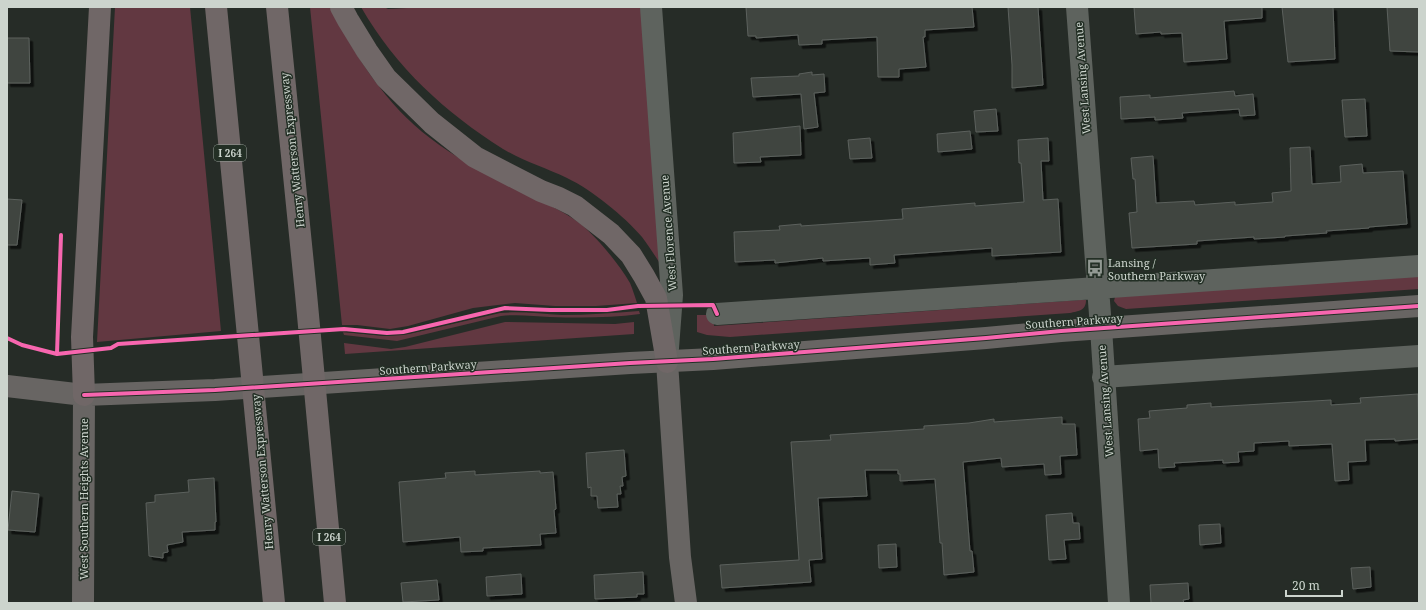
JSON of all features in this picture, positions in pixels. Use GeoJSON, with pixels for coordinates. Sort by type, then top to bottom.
{"type":"FeatureCollection","features":[{"type":"Feature","properties":{"kind":"highway"},"geometry":{"type":"LineString","coordinates":[[84,394],[82,337],[100,7]]}},
{"type":"Feature","properties":{"kind":"highway","name":"Henry Watterson Expressway"},"geometry":{"type":"LineString","coordinates":[[216,7],[274,603]]}},
{"type":"Feature","properties":{"kind":"highway","name":"Henry Watterson Expressway"},"geometry":{"type":"LineString","coordinates":[[277,7],[335,603]]}},
{"type":"Feature","properties":{"kind":"highway"},"geometry":{"type":"LineString","coordinates":[[341,7],[367,51],[386,78],[432,123],[475,157],[541,191],[575,206],[611,234],[631,255],[656,298],[668,362]]}},
{"type":"Feature","properties":{"kind":"main road","name":"Southern Parkway"},"geometry":{"type":"LineString","coordinates":[[7,386],[84,394],[215,390],[630,363],[668,362],[1100,328],[1419,306]]}},
{"type":"Feature","properties":{"kind":"main road","name":"West Florence Avenue"},"geometry":{"type":"LineString","coordinates":[[668,362],[679,545],[686,603]]}},
{"type":"Feature","properties":{"kind":"main road","name":"West Southern Heights Avenue"},"geometry":{"type":"LineString","coordinates":[[83,603],[84,394]]}},
{"type":"Feature","properties":{"kind":"street","name":"West Florence Avenue"},"geometry":{"type":"LineString","coordinates":[[651,7],[672,295],[668,362]]}},
{"type":"Feature","properties":{"kind":"street","name":"West Lansing Avenue"},"geometry":{"type":"LineString","coordinates":[[1077,7],[1119,603]]}},
{"type":"Feature","properties":{"kind":"street"},"geometry":{"type":"LineString","coordinates":[[717,314],[1419,266]]}},
{"type":"Feature","properties":{"kind":"street"},"geometry":{"type":"LineString","coordinates":[[1103,377],[1419,356]]}},
{"type":"Feature","properties":{"kind":"shaded area"},"geometry":{"type":"Polygon","coordinates":[[[115,7],[190,7],[221,331],[97,342],[115,7]]]}},
{"type":"Feature","properties":{"kind":"shaded area"},"geometry":{"type":"Polygon","coordinates":[[[310,7],[330,7],[339,25],[373,78],[400,111],[430,138],[467,162],[506,184],[558,210],[582,225],[602,245],[620,268],[630,283],[637,303],[596,306],[555,306],[515,303],[473,308],[408,326],[390,329],[357,325],[342,325],[310,7]]]}},
{"type":"Feature","properties":{"kind":"shaded area"},"geometry":{"type":"Polygon","coordinates":[[[361,7],[384,7],[388,9],[427,7],[641,7],[661,265],[645,240],[635,229],[597,196],[567,178],[503,149],[461,120],[442,104],[423,87],[390,50],[361,7]]]}},
{"type":"Feature","properties":{"kind":"shaded area"},"geometry":{"type":"Polygon","coordinates":[[[1419,275],[1419,289],[1126,309],[1118,306],[1114,301],[1115,297],[1419,275]]]}},
{"type":"Feature","properties":{"kind":"shaded area"},"geometry":{"type":"Polygon","coordinates":[[[1086,300],[1085,306],[1079,311],[1070,313],[730,337],[707,335],[697,332],[697,315],[713,315],[714,326],[1086,300]]]}},
{"type":"Feature","properties":{"kind":"shaded area"},"geometry":{"type":"Polygon","coordinates":[[[639,311],[640,314],[584,318],[519,315],[501,316],[397,341],[344,335],[343,332],[384,336],[409,334],[508,312],[572,315],[639,311]]]}},
{"type":"Feature","properties":{"kind":"shaded area"},"geometry":{"type":"Polygon","coordinates":[[[505,322],[615,324],[634,322],[634,334],[345,354],[344,343],[391,349],[405,347],[505,322]]]}},
{"type":"Feature","properties":{"kind":"building"},"geometry":{"type":"Polygon","coordinates":[[[746,7],[972,7],[974,27],[925,30],[925,37],[923,37],[926,67],[899,69],[899,77],[878,77],[877,37],[822,40],[822,44],[799,45],[798,35],[756,38],[756,36],[748,36],[746,7]]]}},
{"type":"Feature","properties":{"kind":"building"},"geometry":{"type":"Polygon","coordinates":[[[1008,7],[1038,7],[1043,85],[1012,88],[1008,7]]]}},
{"type":"Feature","properties":{"kind":"building"},"geometry":{"type":"Polygon","coordinates":[[[1134,7],[1262,7],[1262,18],[1224,21],[1227,59],[1184,62],[1182,33],[1161,34],[1161,32],[1136,34],[1134,7]]]}},
{"type":"Feature","properties":{"kind":"building"},"geometry":{"type":"Polygon","coordinates":[[[1282,7],[1333,7],[1335,59],[1288,62],[1282,7]]]}},
{"type":"Feature","properties":{"kind":"building"},"geometry":{"type":"Polygon","coordinates":[[[1387,7],[1419,7],[1419,52],[1390,51],[1387,7]]]}},
{"type":"Feature","properties":{"kind":"building"},"geometry":{"type":"Polygon","coordinates":[[[7,38],[29,38],[30,83],[7,83],[7,38]]]}},
{"type":"Feature","properties":{"kind":"building"},"geometry":{"type":"Polygon","coordinates":[[[812,72],[812,75],[824,74],[825,92],[814,93],[818,127],[804,129],[801,94],[753,97],[751,78],[799,76],[799,74],[812,72]]]}},
{"type":"Feature","properties":{"kind":"building"},"geometry":{"type":"Polygon","coordinates":[[[1234,91],[1235,96],[1253,94],[1255,115],[1240,116],[1239,109],[1182,113],[1183,118],[1155,120],[1155,117],[1121,119],[1120,97],[1150,95],[1150,98],[1234,91]]]}},
{"type":"Feature","properties":{"kind":"building"},"geometry":{"type":"Polygon","coordinates":[[[1365,99],[1367,136],[1345,137],[1342,100],[1365,99]]]}},
{"type":"Feature","properties":{"kind":"building"},"geometry":{"type":"Polygon","coordinates":[[[996,109],[998,131],[976,132],[974,111],[996,109]]]}},
{"type":"Feature","properties":{"kind":"building"},"geometry":{"type":"Polygon","coordinates":[[[800,126],[801,155],[760,157],[761,162],[734,163],[733,133],[800,126]]]}},
{"type":"Feature","properties":{"kind":"building"},"geometry":{"type":"Polygon","coordinates":[[[970,131],[972,149],[938,152],[937,134],[970,131]]]}},
{"type":"Feature","properties":{"kind":"building"},"geometry":{"type":"Polygon","coordinates":[[[870,138],[872,158],[850,159],[848,140],[870,138]]]}},
{"type":"Feature","properties":{"kind":"building"},"geometry":{"type":"Polygon","coordinates":[[[1048,138],[1049,161],[1041,161],[1043,200],[1058,199],[1061,252],[992,256],[992,248],[894,255],[895,263],[870,265],[870,258],[823,261],[823,258],[775,263],[775,260],[735,262],[734,232],[780,230],[779,226],[801,224],[801,226],[903,219],[902,209],[975,203],[975,206],[1024,202],[1021,163],[1019,163],[1018,140],[1048,138]]]}},
{"type":"Feature","properties":{"kind":"building"},"geometry":{"type":"Polygon","coordinates":[[[1310,147],[1312,184],[1341,182],[1340,166],[1362,164],[1363,173],[1403,171],[1407,224],[1326,231],[1327,233],[1285,237],[1254,239],[1254,237],[1197,241],[1197,244],[1132,248],[1129,213],[1137,212],[1135,179],[1133,179],[1131,158],[1153,156],[1156,203],[1194,201],[1195,205],[1235,202],[1235,205],[1273,202],[1272,193],[1291,191],[1290,148],[1310,147]]]}},
{"type":"Feature","properties":{"kind":"building"},"geometry":{"type":"Polygon","coordinates":[[[7,199],[22,200],[17,245],[7,245],[7,199]]]}},
{"type":"Feature","properties":{"kind":"building"},"geometry":{"type":"Polygon","coordinates":[[[1418,394],[1419,439],[1395,441],[1395,439],[1365,440],[1366,461],[1348,462],[1349,480],[1335,481],[1332,444],[1289,446],[1289,441],[1254,443],[1254,451],[1238,452],[1239,462],[1223,463],[1223,460],[1174,463],[1175,467],[1159,468],[1158,449],[1140,451],[1138,419],[1150,418],[1149,411],[1187,408],[1187,405],[1211,403],[1211,407],[1331,400],[1331,405],[1361,403],[1360,398],[1418,394]]]}},
{"type":"Feature","properties":{"kind":"building"},"geometry":{"type":"Polygon","coordinates":[[[1062,417],[1062,424],[1075,424],[1077,455],[1060,456],[1061,474],[1045,475],[1044,464],[1002,467],[1001,458],[963,462],[970,551],[972,551],[974,572],[944,575],[935,479],[900,481],[900,474],[898,474],[898,470],[865,470],[867,496],[818,498],[822,559],[809,560],[811,582],[722,588],[720,565],[799,560],[791,442],[831,440],[830,435],[924,429],[924,426],[969,423],[994,419],[994,422],[1062,417]]]}},
{"type":"Feature","properties":{"kind":"building"},"geometry":{"type":"Polygon","coordinates":[[[624,450],[626,476],[622,477],[623,486],[620,486],[621,494],[617,494],[618,507],[598,508],[597,496],[591,496],[591,487],[588,488],[586,453],[624,450]]]}},
{"type":"Feature","properties":{"kind":"building"},"geometry":{"type":"Polygon","coordinates":[[[475,471],[475,475],[540,471],[540,473],[553,472],[556,533],[540,534],[541,545],[483,548],[483,551],[461,552],[460,537],[403,542],[399,482],[446,478],[445,473],[475,471]]]}},
{"type":"Feature","properties":{"kind":"building"},"geometry":{"type":"Polygon","coordinates":[[[214,478],[215,530],[182,532],[183,542],[167,545],[168,552],[163,553],[163,558],[149,556],[146,503],[155,502],[155,495],[189,492],[188,480],[214,478]]]}},
{"type":"Feature","properties":{"kind":"building"},"geometry":{"type":"Polygon","coordinates":[[[12,491],[39,494],[35,532],[8,530],[12,491]]]}},
{"type":"Feature","properties":{"kind":"building"},"geometry":{"type":"Polygon","coordinates":[[[1072,513],[1073,523],[1079,523],[1080,539],[1064,540],[1066,559],[1049,560],[1046,515],[1072,513]]]}},
{"type":"Feature","properties":{"kind":"building"},"geometry":{"type":"Polygon","coordinates":[[[1220,524],[1221,543],[1200,545],[1199,525],[1220,524]]]}},
{"type":"Feature","properties":{"kind":"building"},"geometry":{"type":"Polygon","coordinates":[[[896,544],[897,567],[879,568],[878,545],[896,544]]]}},
{"type":"Feature","properties":{"kind":"building"},"geometry":{"type":"Polygon","coordinates":[[[1370,567],[1371,587],[1353,589],[1351,568],[1370,567]]]}},
{"type":"Feature","properties":{"kind":"building"},"geometry":{"type":"Polygon","coordinates":[[[643,572],[644,594],[637,594],[637,597],[595,599],[594,575],[643,572]]]}},
{"type":"Feature","properties":{"kind":"building"},"geometry":{"type":"Polygon","coordinates":[[[521,574],[522,594],[487,596],[486,577],[521,574]]]}},
{"type":"Feature","properties":{"kind":"building"},"geometry":{"type":"Polygon","coordinates":[[[437,580],[439,600],[403,602],[401,583],[437,580]]]}},
{"type":"Feature","properties":{"kind":"building"},"geometry":{"type":"Polygon","coordinates":[[[1188,583],[1189,599],[1183,600],[1184,603],[1151,603],[1150,585],[1188,583]]]}},
{"type":"Feature","properties":{"kind":"cycle path"},"geometry":{"type":"LineString","coordinates":[[57,354],[61,235]]}},
{"type":"Feature","properties":{"kind":"cycle path"},"geometry":{"type":"LineString","coordinates":[[7,338],[22,345],[57,354],[111,348],[118,344],[344,329],[387,333],[403,332],[505,308],[607,310],[638,306],[713,305],[717,314]]}},
{"type":"Feature","properties":{"kind":"cycle path"},"geometry":{"type":"LineString","coordinates":[[84,395],[215,390],[713,359],[1061,331],[1419,306]]}},
{"type":"Feature","properties":{"kind":"place","name":"Lansing / Southern Parkway"},"geometry":{"type":"Point","coordinates":[1095,268]}}]}
